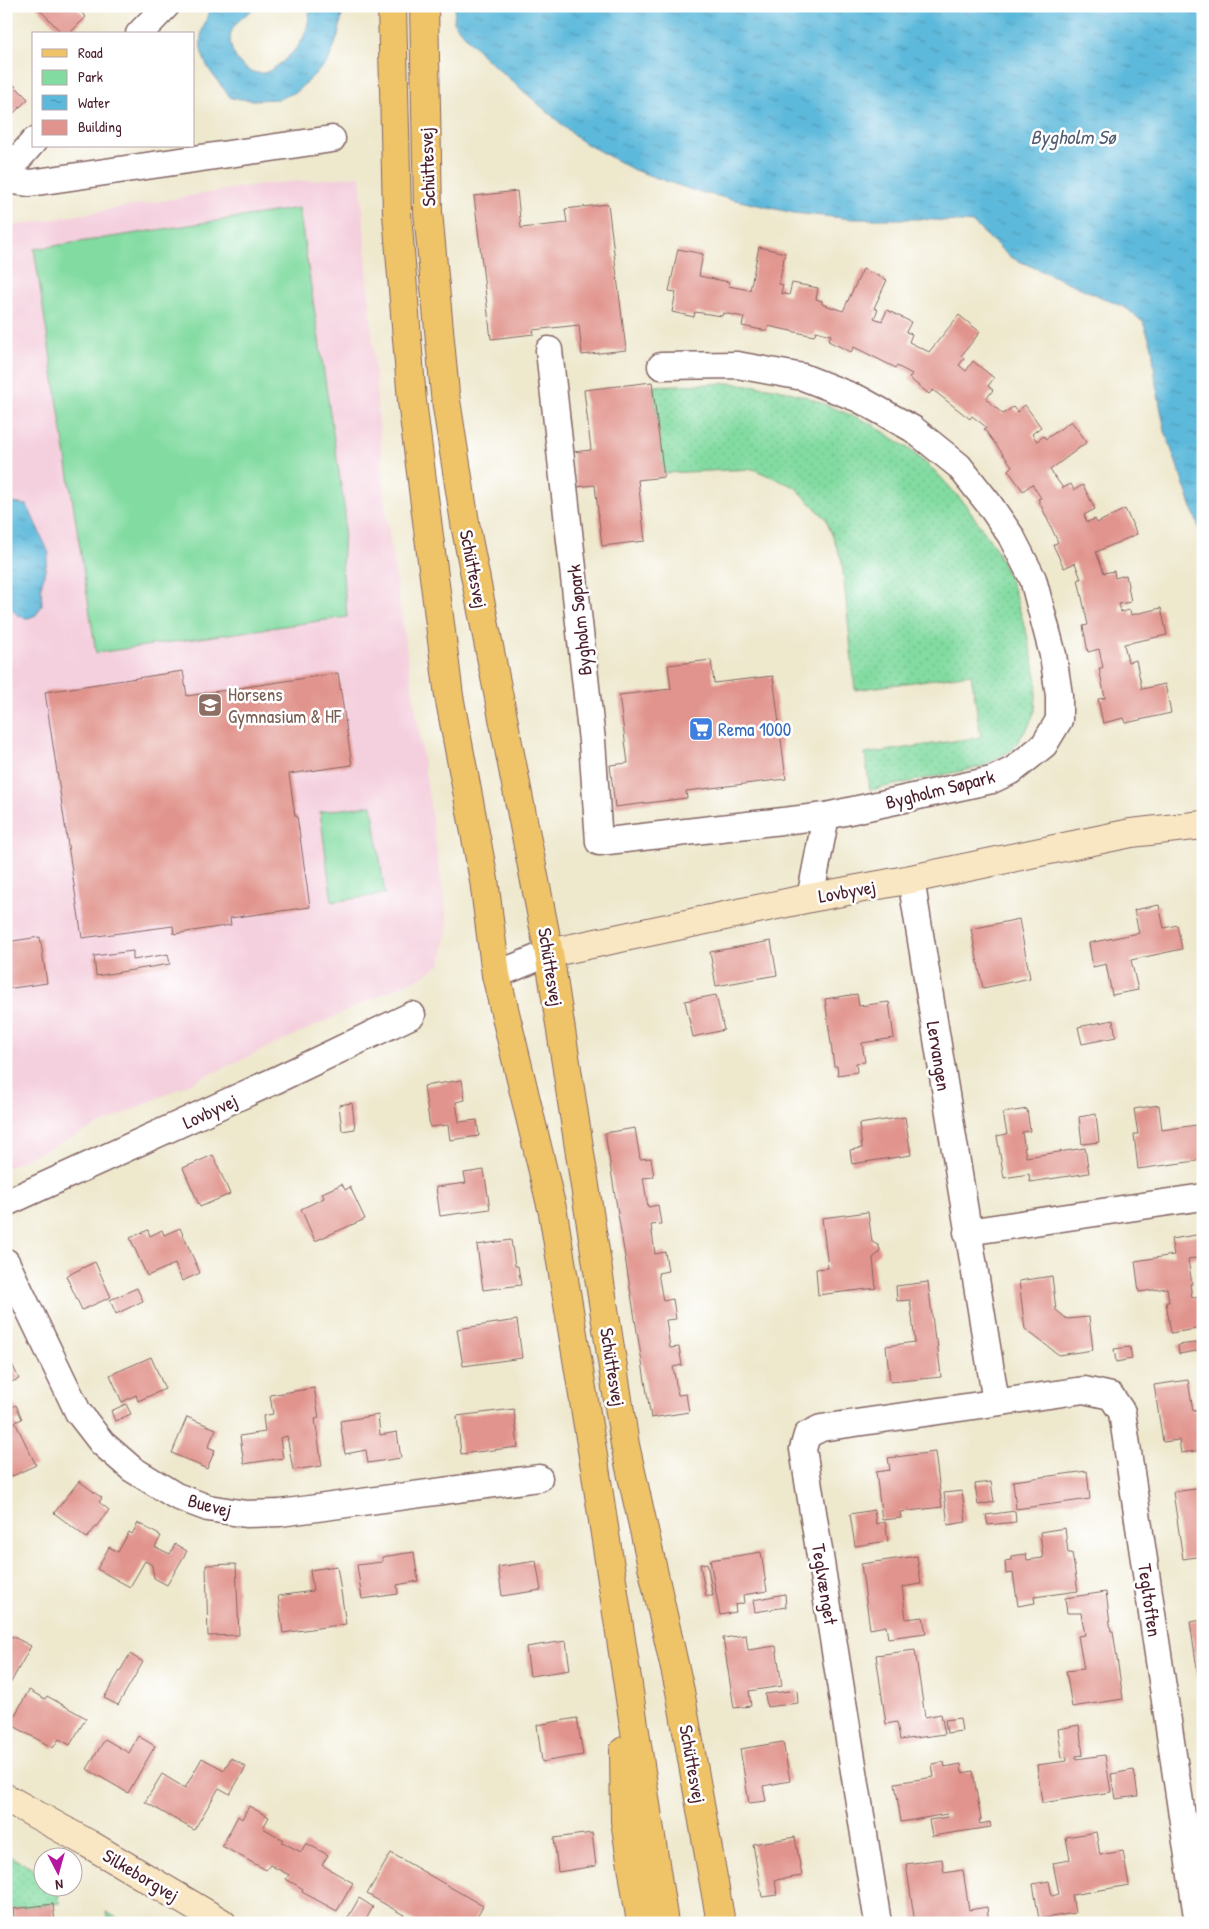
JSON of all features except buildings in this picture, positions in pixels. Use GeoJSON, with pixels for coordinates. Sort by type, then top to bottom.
{"type":"FeatureCollection","features":[{"type":"Feature","properties":{"kind":"main road","name":"Schüttesvej"},"geometry":{"type":"LineString","coordinates":[[392,6],[396,214],[412,401],[449,696],[484,880],[496,975],[553,1213],[664,1923]]}},
{"type":"Feature","properties":{"kind":"main road","name":"Schüttesvej"},"geometry":{"type":"LineString","coordinates":[[424,6],[428,212],[446,394],[466,529],[549,953],[625,1444],[680,1691],[721,1923]]}},
{"type":"Feature","properties":{"kind":"main road","name":"Schüttesvej"},"geometry":{"type":"LineString","coordinates":[[621,1640],[625,1821],[641,1923]]}},
{"type":"Feature","properties":{"kind":"street"},"geometry":{"type":"LineString","coordinates":[[141,32],[166,6]]}},
{"type":"Feature","properties":{"kind":"street"},"geometry":{"type":"LineString","coordinates":[[6,180],[30,183],[108,179],[332,140]]}},
{"type":"Feature","properties":{"kind":"street"},"geometry":{"type":"LineString","coordinates":[[6,173],[32,143]]}},
{"type":"Feature","properties":{"kind":"street","name":"Bygholm Søpark"},"geometry":{"type":"LineString","coordinates":[[549,350],[592,741],[599,842],[826,816],[992,780],[1013,770],[1044,745],[1060,720],[1059,695],[1053,655],[1033,579],[1011,536],[959,466],[913,429],[859,399],[803,377],[737,365],[662,366]]}},
{"type":"Feature","properties":{"kind":"street"},"geometry":{"type":"LineString","coordinates":[[810,898],[826,816]]}},
{"type":"Feature","properties":{"kind":"street","name":"Lovbyvej"},"geometry":{"type":"LineString","coordinates":[[496,975],[549,953],[1131,833],[1203,825]]}},
{"type":"Feature","properties":{"kind":"street","name":"Lervangen"},"geometry":{"type":"LineString","coordinates":[[911,879],[996,1402]]}},
{"type":"Feature","properties":{"kind":"street","name":"Lovbyvej"},"geometry":{"type":"LineString","coordinates":[[6,1203],[268,1084],[412,1015]]}},
{"type":"Feature","properties":{"kind":"street"},"geometry":{"type":"LineString","coordinates":[[967,1232],[1203,1197]]}},
{"type":"Feature","properties":{"kind":"street","name":"Buevej"},"geometry":{"type":"LineString","coordinates":[[6,1262],[78,1412],[102,1443],[132,1469],[176,1496],[208,1508],[246,1514],[280,1513],[539,1478]]}},
{"type":"Feature","properties":{"kind":"street","name":"Tegltoften"},"geometry":{"type":"LineString","coordinates":[[996,1402],[1084,1390],[1111,1396],[1122,1412],[1198,1923]]}},
{"type":"Feature","properties":{"kind":"street","name":"Teglvænget"},"geometry":{"type":"LineString","coordinates":[[878,1923],[803,1449],[807,1435],[821,1428],[996,1402]]}},
{"type":"Feature","properties":{"kind":"street","name":"Silkeborgvej"},"geometry":{"type":"LineString","coordinates":[[6,1798],[89,1844],[222,1923]]}},
{"type":"Feature","properties":{"kind":"shaded area","name":"Horsens Gymnasium & HF"},"geometry":{"type":"Polygon","coordinates":[[[360,176],[386,514],[448,925],[441,964],[423,976],[6,1168],[6,227],[255,185],[360,176]]]}},
{"type":"Feature","properties":{"kind":"green space"},"geometry":{"type":"Polygon","coordinates":[[[299,208],[345,512],[342,566],[347,617],[96,653],[34,249],[299,208]]]}},
{"type":"Feature","properties":{"kind":"green space"},"geometry":{"type":"Polygon","coordinates":[[[731,383],[775,388],[807,397],[872,424],[909,449],[936,472],[965,504],[996,549],[1012,585],[1027,634],[1037,680],[1035,711],[1028,727],[1012,750],[981,767],[870,790],[865,754],[981,737],[971,674],[855,690],[842,561],[826,519],[795,487],[753,469],[663,473],[653,386],[731,383]]]}},
{"type":"Feature","properties":{"kind":"green space"},"geometry":{"type":"Polygon","coordinates":[[[372,805],[385,894],[332,902],[320,812],[372,805]]]}},
{"type":"Feature","properties":{"kind":"green space"},"geometry":{"type":"Polygon","coordinates":[[[6,1854],[32,1868],[32,1896],[59,1896],[60,1903],[6,1910],[6,1854]]]}},
{"type":"Feature","properties":{"kind":"green space"},"geometry":{"type":"Polygon","coordinates":[[[106,1912],[127,1923],[108,1923],[106,1912]]]}},
{"type":"Feature","properties":{"kind":"water"},"geometry":{"type":"Polygon","coordinates":[[[214,6],[258,6],[235,25],[230,40],[234,54],[243,66],[255,73],[262,73],[279,65],[299,44],[307,28],[310,6],[343,6],[339,34],[328,62],[296,92],[279,99],[252,100],[231,98],[206,64],[202,54],[201,34],[208,14],[214,6]]]}},
{"type":"Feature","properties":{"kind":"water","name":"Bygholm Sø"},"geometry":{"type":"Polygon","coordinates":[[[455,6],[1203,6],[1203,539],[1165,431],[1156,384],[1152,346],[1143,322],[1126,308],[1010,257],[973,223],[922,219],[853,219],[794,213],[695,191],[634,170],[581,141],[482,55],[454,23],[455,6]]]}},
{"type":"Feature","properties":{"kind":"water"},"geometry":{"type":"Polygon","coordinates":[[[13,503],[27,505],[49,553],[41,587],[42,605],[36,615],[28,618],[24,618],[14,612],[6,599],[6,506],[13,503]]]}},
{"type":"Feature","properties":{"kind":"place","name":"Horsens Gymnasium & HF"},"geometry":{"type":"Point","coordinates":[210,705]}},
{"type":"Feature","properties":{"kind":"place","name":"Rema 1000"},"geometry":{"type":"Point","coordinates":[701,729]}}]}
